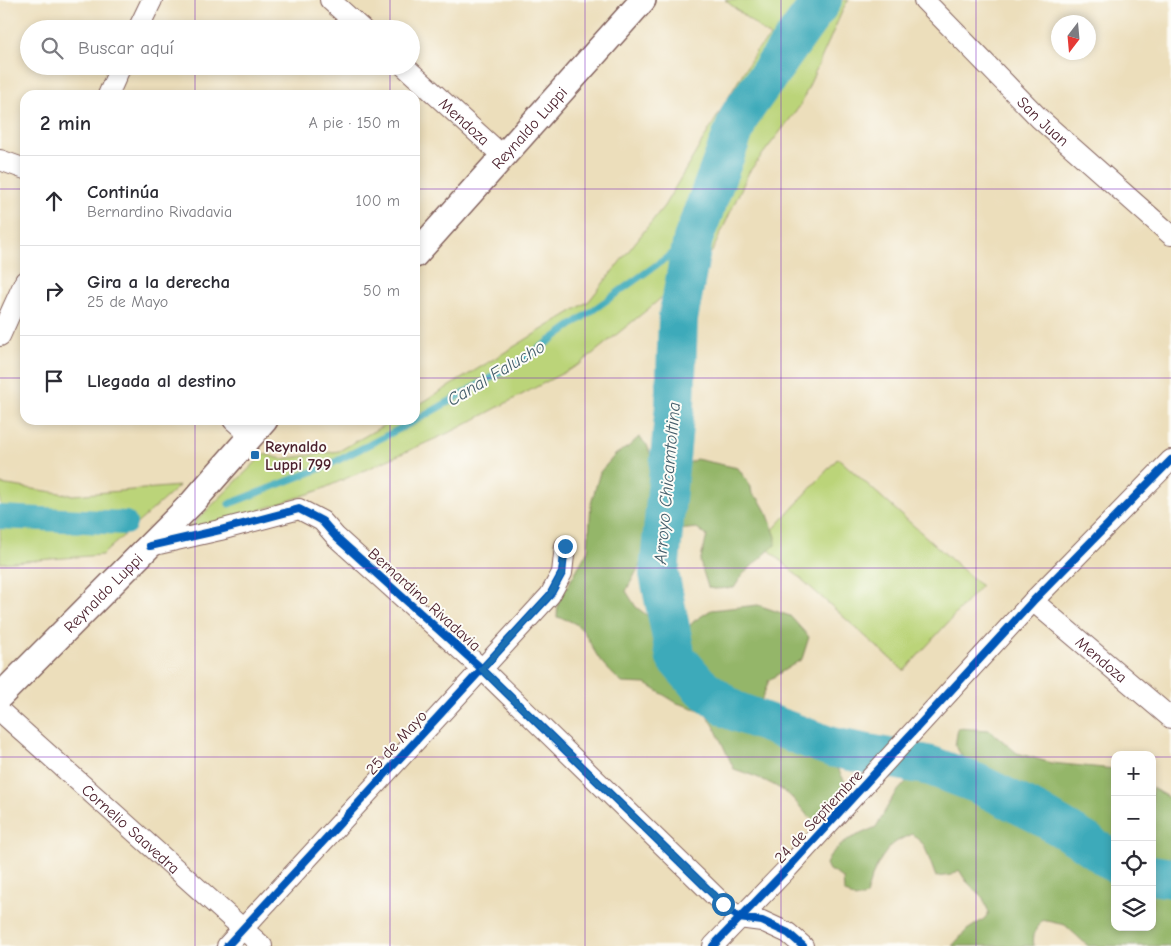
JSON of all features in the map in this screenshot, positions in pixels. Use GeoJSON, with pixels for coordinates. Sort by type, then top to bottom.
{"type":"FeatureCollection","features":[{"type":"Feature","properties":{"kind":"street"},"geometry":{"type":"LineString","coordinates":[[142,20],[152,0]]}},
{"type":"Feature","properties":{"kind":"street"},"geometry":{"type":"LineString","coordinates":[[330,0],[352,20]]}},
{"type":"Feature","properties":{"kind":"street","name":"Reynaldo Luppi"},"geometry":{"type":"LineString","coordinates":[[420,249],[643,0]]}},
{"type":"Feature","properties":{"kind":"street","name":"San Juan"},"geometry":{"type":"LineString","coordinates":[[924,0],[1040,120],[1171,235]]}},
{"type":"Feature","properties":{"kind":"street"},"geometry":{"type":"LineString","coordinates":[[110,90],[117,75]]}},
{"type":"Feature","properties":{"kind":"street","name":"Mendoza"},"geometry":{"type":"LineString","coordinates":[[414,75],[504,156]]}},
{"type":"Feature","properties":{"kind":"street"},"geometry":{"type":"LineString","coordinates":[[0,160],[20,168]]}},
{"type":"Feature","properties":{"kind":"street"},"geometry":{"type":"LineString","coordinates":[[0,336],[20,292]]}},
{"type":"Feature","properties":{"kind":"street","name":"Reynaldo Luppi"},"geometry":{"type":"LineString","coordinates":[[0,696],[193,502],[250,425]]}},
{"type":"Feature","properties":{"kind":"street","name":"24 de Septiembre"},"geometry":{"type":"LineString","coordinates":[[713,946],[828,825],[1033,601],[1171,460]]}},
{"type":"Feature","properties":{"kind":"street","name":"Bernardino Rivadavia"},"geometry":{"type":"LineString","coordinates":[[150,546],[220,530],[298,508],[322,521],[336,537],[482,669],[723,904],[740,918]]}},
{"type":"Feature","properties":{"kind":"street","name":"25 de Mayo"},"geometry":{"type":"LineString","coordinates":[[227,946],[550,595],[562,573],[565,546]]}},
{"type":"Feature","properties":{"kind":"street","name":"Mendoza"},"geometry":{"type":"LineString","coordinates":[[1033,601],[1171,718]]}},
{"type":"Feature","properties":{"kind":"street","name":"Cornelio Saavedra"},"geometry":{"type":"LineString","coordinates":[[0,711],[262,946]]}},
{"type":"Feature","properties":{"kind":"street"},"geometry":{"type":"LineString","coordinates":[[740,918],[762,921],[788,933],[802,946]]}},
{"type":"Feature","properties":{"kind":"green space"},"geometry":{"type":"Polygon","coordinates":[[[725,0],[849,0],[845,5],[800,106],[749,172],[712,252],[653,305],[580,364],[455,430],[320,490],[225,522],[185,532],[264,454],[282,459],[339,451],[384,425],[420,425],[420,404],[589,301],[664,206],[756,51],[770,37],[725,0]]]}},
{"type":"Feature","properties":{"kind":"green space"},"geometry":{"type":"Polygon","coordinates":[[[639,437],[647,445],[651,456],[681,468],[696,459],[738,468],[751,487],[752,494],[759,499],[768,515],[776,537],[775,545],[743,574],[734,588],[714,589],[708,587],[700,562],[707,536],[697,528],[678,530],[648,550],[626,591],[636,607],[679,639],[694,621],[711,610],[758,605],[790,616],[809,637],[802,659],[769,680],[754,726],[768,739],[838,769],[845,782],[840,801],[821,823],[806,814],[790,796],[779,788],[734,769],[713,724],[703,711],[677,703],[646,684],[622,683],[600,660],[584,632],[575,623],[557,617],[558,603],[588,550],[591,504],[600,472],[616,454],[628,447],[639,437]]]}},
{"type":"Feature","properties":{"kind":"green space"},"geometry":{"type":"Polygon","coordinates":[[[838,458],[981,586],[904,671],[761,543],[838,458]]]}},
{"type":"Feature","properties":{"kind":"green space"},"geometry":{"type":"Polygon","coordinates":[[[0,484],[73,495],[179,486],[102,555],[0,563],[0,484]]]}},
{"type":"Feature","properties":{"kind":"green space"},"geometry":{"type":"Polygon","coordinates":[[[958,728],[990,730],[1017,753],[1051,763],[1111,769],[1111,931],[1156,931],[1156,790],[1171,799],[1171,946],[1088,946],[1065,925],[1042,920],[1035,932],[1034,946],[952,946],[967,930],[984,919],[989,913],[983,898],[966,881],[959,870],[952,875],[936,877],[924,845],[912,834],[895,842],[886,851],[875,870],[866,896],[855,899],[844,891],[843,878],[829,870],[826,864],[831,854],[847,840],[876,827],[894,795],[908,780],[925,780],[941,785],[964,759],[955,746],[958,728]]]}},
{"type":"Feature","properties":{"kind":"waterway","name":"Arroyo Chicamtoltina"},"geometry":{"type":"LineString","coordinates":[[822,0],[740,115],[693,239],[678,319],[675,405],[659,573],[676,658],[699,685],[732,710],[831,747],[931,766],[976,783],[1037,813],[1086,842],[1111,860]]}},
{"type":"Feature","properties":{"kind":"waterway","name":"Canal Falucho"},"geometry":{"type":"LineString","coordinates":[[420,418],[527,357],[693,239]]}},
{"type":"Feature","properties":{"kind":"waterway","name":"Canal Falucho"},"geometry":{"type":"LineString","coordinates":[[229,504],[329,465],[407,425]]}},
{"type":"Feature","properties":{"kind":"waterway","name":"Canal Falucho"},"geometry":{"type":"LineString","coordinates":[[0,517],[125,523]]}},
{"type":"Feature","properties":{"kind":"waterway","name":"Arroyo Chicamtoltina"},"geometry":{"type":"LineString","coordinates":[[1156,876],[1171,878]]}},
{"type":"Feature","properties":{"kind":"cycle path"},"geometry":{"type":"LineString","coordinates":[[713,946],[788,868],[1033,601],[1171,460]]}},
{"type":"Feature","properties":{"kind":"cycle path"},"geometry":{"type":"LineString","coordinates":[[150,546],[299,509],[322,521],[336,537],[482,669],[723,904],[739,918],[762,921],[788,933],[803,946]]}},
{"type":"Feature","properties":{"kind":"cycle path"},"geometry":{"type":"LineString","coordinates":[[227,946],[550,595],[562,573],[565,546]]}},
{"type":"Feature","properties":{"kind":"place","name":"Reynaldo Luppi 799"},"geometry":{"type":"Point","coordinates":[255,455]}},
{"type":"Feature","properties":{"kind":"route"},"geometry":{"type":"LineString","coordinates":[[565,546],[562,573],[550,595],[482,669],[723,904]]}}]}
